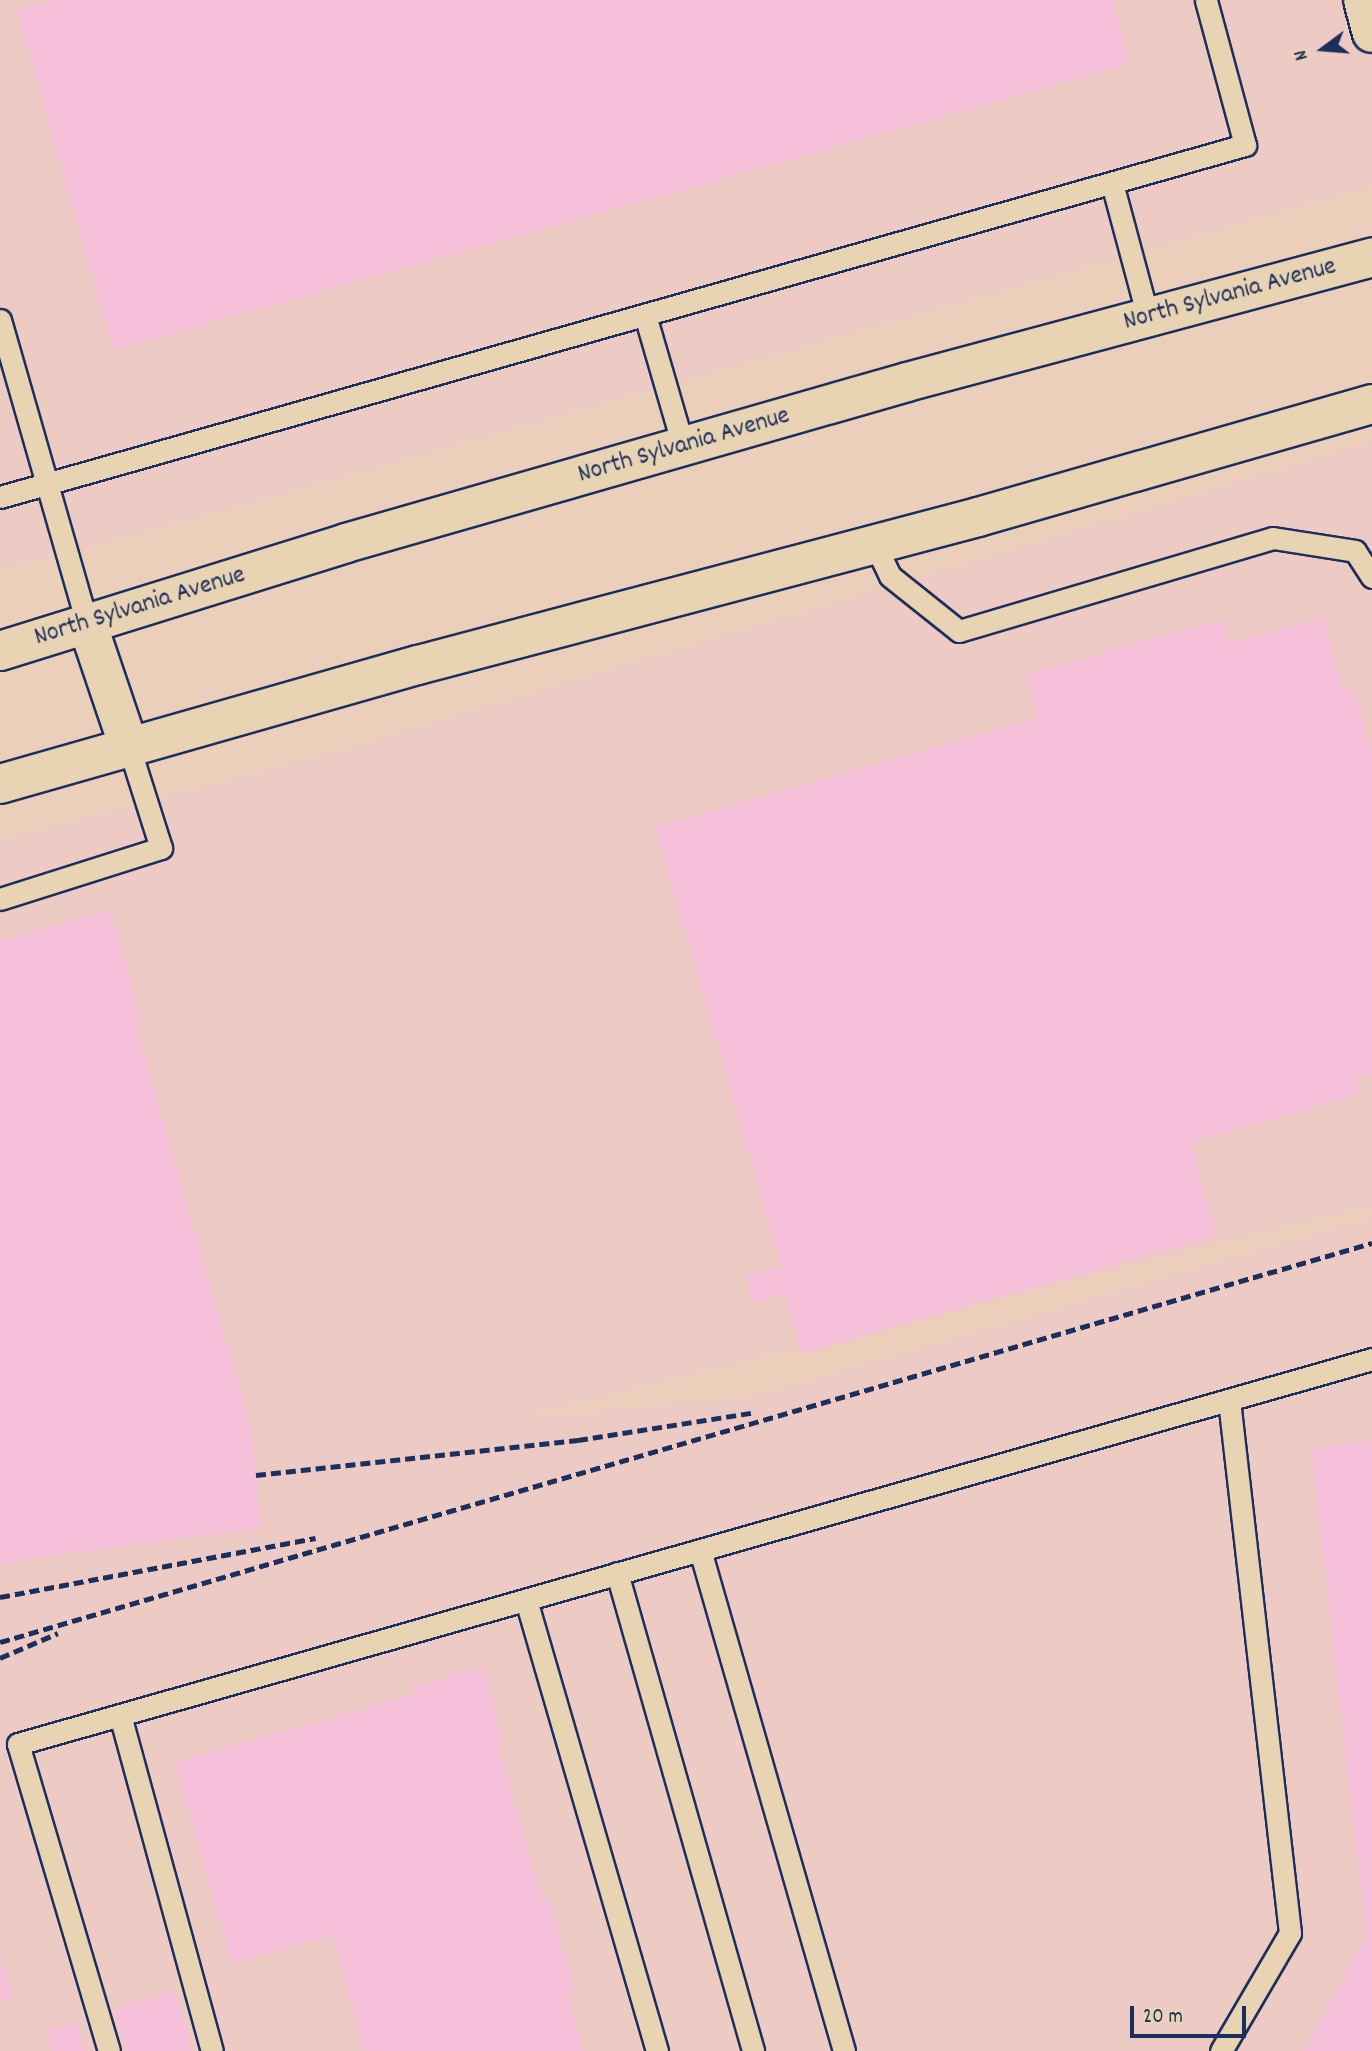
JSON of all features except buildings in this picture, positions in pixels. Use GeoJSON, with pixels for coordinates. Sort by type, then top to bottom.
{"type":"FeatureCollection","features":[{"type":"Feature","properties":{"kind":"main road"},"geometry":{"type":"LineString","coordinates":[[1363,0],[1372,33]]}},
{"type":"Feature","properties":{"kind":"main road","name":"North Sylvania Avenue"},"geometry":{"type":"LineString","coordinates":[[0,650],[683,446],[1372,257]]}},
{"type":"Feature","properties":{"kind":"main road"},"geometry":{"type":"LineString","coordinates":[[0,784],[418,665],[875,545],[1372,404]]}},
{"type":"Feature","properties":{"kind":"main road"},"geometry":{"type":"LineString","coordinates":[[87,623],[129,747]]}},
{"type":"Feature","properties":{"kind":"lane"},"geometry":{"type":"LineString","coordinates":[[0,497],[1245,145],[1206,0]]}},
{"type":"Feature","properties":{"kind":"lane"},"geometry":{"type":"LineString","coordinates":[[1112,183],[1147,317]]}},
{"type":"Feature","properties":{"kind":"lane"},"geometry":{"type":"LineString","coordinates":[[645,315],[683,446]]}},
{"type":"Feature","properties":{"kind":"lane"},"geometry":{"type":"LineString","coordinates":[[0,320],[87,623]]}},
{"type":"Feature","properties":{"kind":"lane"},"geometry":{"type":"LineString","coordinates":[[875,545],[890,576],[959,631],[1273,538],[1355,551],[1372,577]]}},
{"type":"Feature","properties":{"kind":"lane"},"geometry":{"type":"LineString","coordinates":[[0,899],[162,848],[129,747]]}},
{"type":"Feature","properties":{"kind":"lane"},"geometry":{"type":"LineString","coordinates":[[109,2051],[18,1744],[1372,1359]]}},
{"type":"Feature","properties":{"kind":"lane"},"geometry":{"type":"LineString","coordinates":[[1221,2051],[1290,1933],[1229,1400]]}},
{"type":"Feature","properties":{"kind":"lane"},"geometry":{"type":"LineString","coordinates":[[700,1550],[844,2051]]}},
{"type":"Feature","properties":{"kind":"lane"},"geometry":{"type":"LineString","coordinates":[[617,1573],[754,2051]]}},
{"type":"Feature","properties":{"kind":"lane"},"geometry":{"type":"LineString","coordinates":[[526,1600],[657,2051]]}},
{"type":"Feature","properties":{"kind":"lane"},"geometry":{"type":"LineString","coordinates":[[120,1715],[212,2051]]}},
{"type":"Feature","properties":{"kind":"shaded area"},"geometry":{"type":"Polygon","coordinates":[[[0,0],[1372,0],[1372,187],[212,514],[0,570],[0,0]]]}},
{"type":"Feature","properties":{"kind":"shaded area"},"geometry":{"type":"Polygon","coordinates":[[[1372,441],[1372,1206],[510,1420],[761,1394],[1372,1217],[1372,2051],[0,2051],[0,840],[337,751],[1372,441]]]}},
{"type":"Feature","properties":{"kind":"railway"},"geometry":{"type":"LineString","coordinates":[[0,1642],[1372,1243]]}},
{"type":"Feature","properties":{"kind":"railway"},"geometry":{"type":"LineString","coordinates":[[256,1475],[578,1440],[756,1412]]}},
{"type":"Feature","properties":{"kind":"railway"},"geometry":{"type":"LineString","coordinates":[[0,1597],[316,1538]]}},
{"type":"Feature","properties":{"kind":"railway"},"geometry":{"type":"LineString","coordinates":[[0,1658],[58,1633]]}}]}
